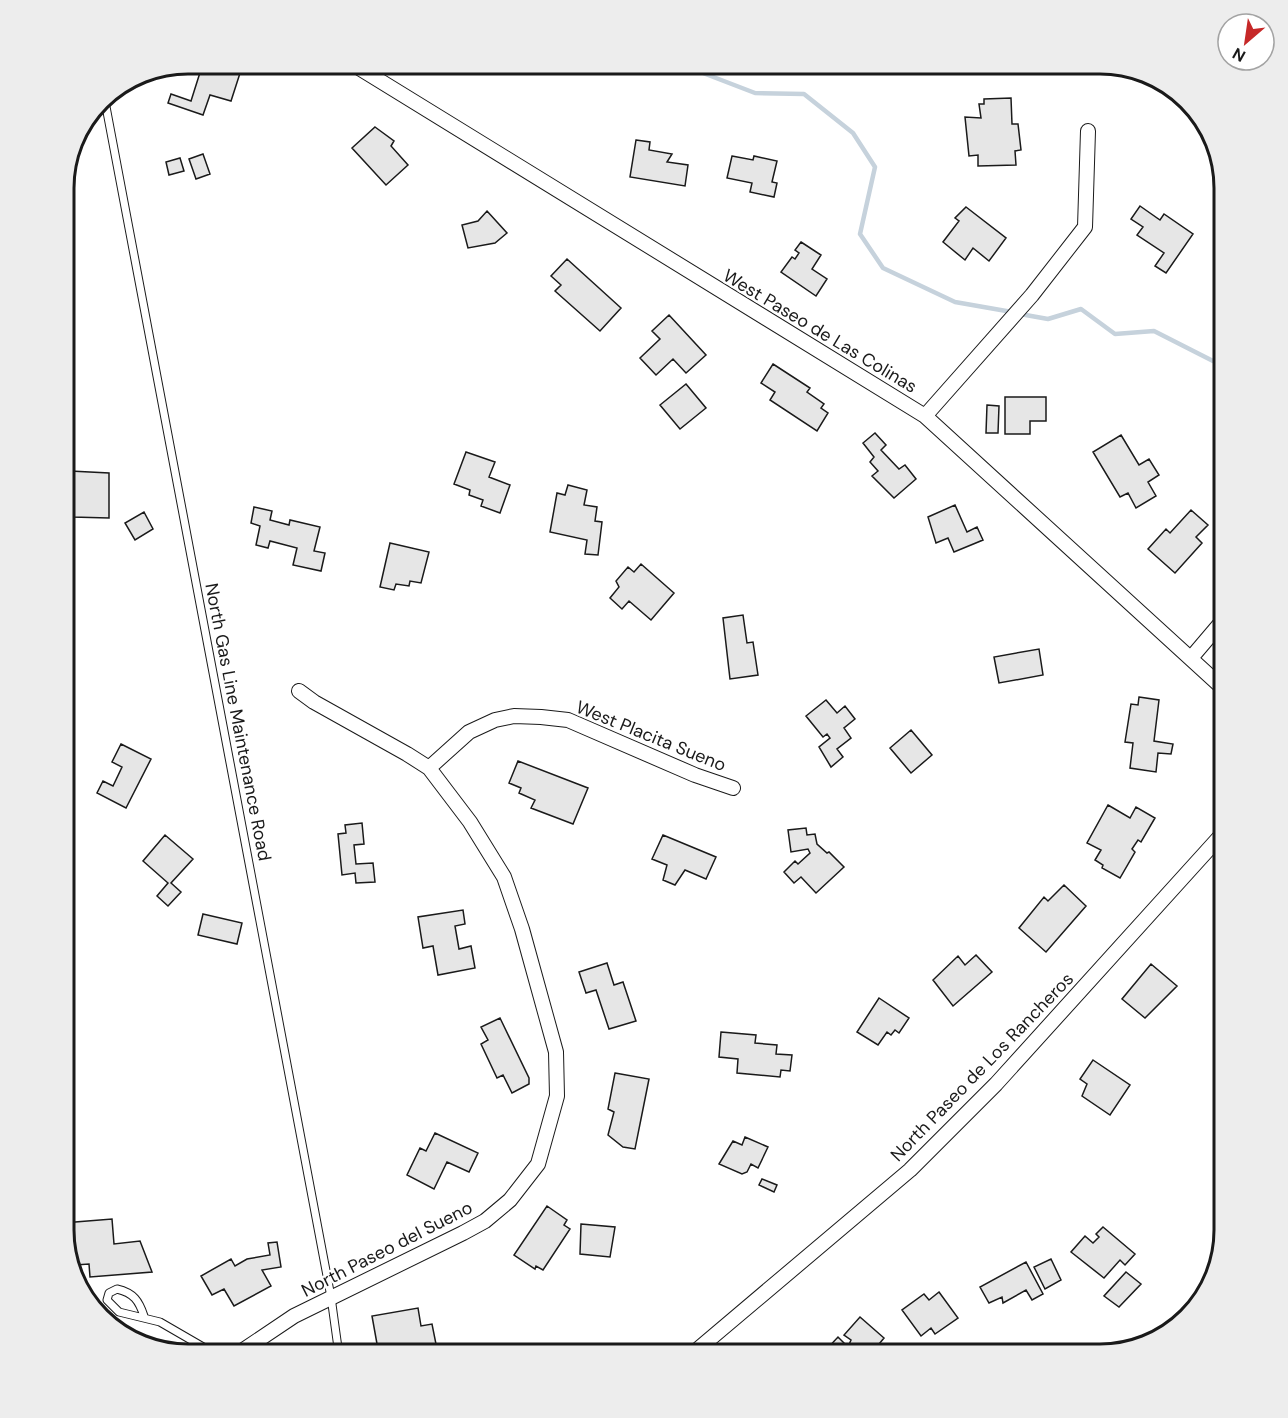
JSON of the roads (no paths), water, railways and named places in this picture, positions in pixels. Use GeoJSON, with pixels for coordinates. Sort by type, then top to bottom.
{"type":"FeatureCollection","features":[{"type":"Feature","properties":{"kind":"street","name":"West Paseo de Las Colinas"},"geometry":{"type":"LineString","coordinates":[[369,74],[925,416],[1214,680]]}},
{"type":"Feature","properties":{"kind":"street"},"geometry":{"type":"LineString","coordinates":[[925,416],[1032,296],[1086,227],[1088,131]]}},
{"type":"Feature","properties":{"kind":"street"},"geometry":{"type":"LineString","coordinates":[[1191,658],[1214,631]]}},
{"type":"Feature","properties":{"kind":"street","name":"North Paseo del Sueno"},"geometry":{"type":"LineString","coordinates":[[252,1344],[294,1316],[463,1233],[484,1221],[510,1200],[537,1164],[557,1096],[556,1052],[504,877],[464,813],[429,768],[314,702],[299,691]]}},
{"type":"Feature","properties":{"kind":"street","name":"West Placita Sueno"},"geometry":{"type":"LineString","coordinates":[[429,768],[470,732],[495,720],[514,716],[541,717],[568,720],[695,775],[733,788]]}},
{"type":"Feature","properties":{"kind":"street","name":"North Paseo de Los Rancheros"},"geometry":{"type":"LineString","coordinates":[[704,1344],[917,1163],[996,1084],[1214,843]]}},
{"type":"Feature","properties":{"kind":"lane","name":"North Gas Line Maintenance Road"},"geometry":{"type":"LineString","coordinates":[[106,108],[331,1297],[337,1344]]}},
{"type":"Feature","properties":{"kind":"lane"},"geometry":{"type":"LineString","coordinates":[[144,1316],[138,1300],[127,1291],[117,1289],[109,1293],[107,1300],[119,1312],[144,1316],[160,1322],[198,1344]]}},
{"type":"Feature","properties":{"kind":"waterway"},"geometry":{"type":"LineString","coordinates":[[706,74],[755,93],[804,94],[853,133],[875,167],[860,234],[883,268],[955,302],[1012,312]]}},
{"type":"Feature","properties":{"kind":"waterway"},"geometry":{"type":"LineString","coordinates":[[1020,314],[1048,319],[1081,309],[1115,334],[1154,331],[1214,361]]}}]}
